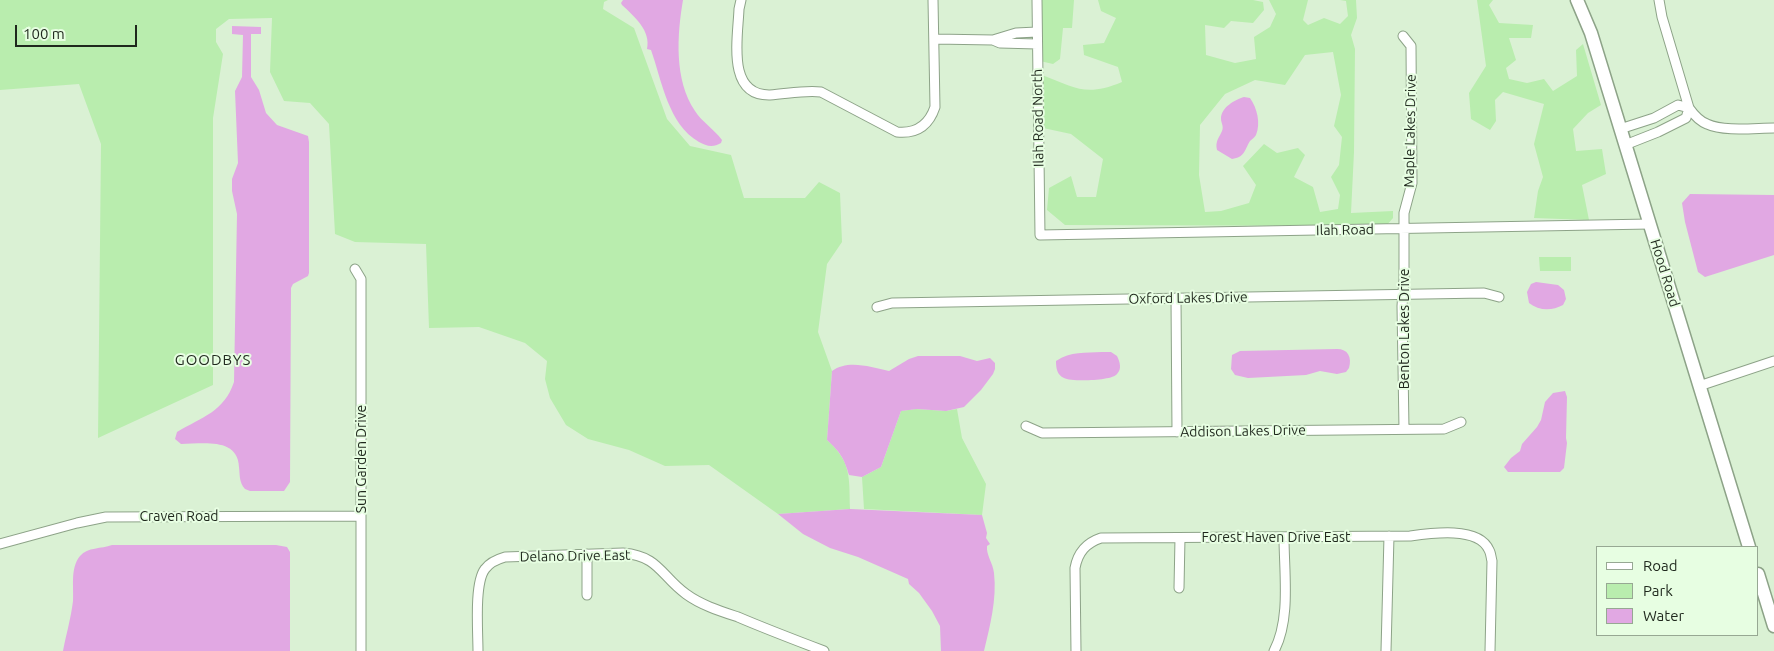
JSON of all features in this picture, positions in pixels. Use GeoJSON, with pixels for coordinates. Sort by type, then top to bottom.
{"type":"FeatureCollection","features":[{"type":"Feature","properties":{"kind":"street"},"geometry":{"type":"LineString","coordinates":[[741,0],[739,9],[738,67],[740,78],[747,87],[757,93],[768,95],[812,91],[821,92],[897,132],[906,133],[916,131],[924,126],[932,117],[935,107],[933,0]]}},
{"type":"Feature","properties":{"kind":"street","name":"Ilah Road North"},"geometry":{"type":"LineString","coordinates":[[1037,0],[1040,235]]}},
{"type":"Feature","properties":{"kind":"street","name":"Hood Road"},"geometry":{"type":"LineString","coordinates":[[1577,0],[1591,33],[1750,546]]}},
{"type":"Feature","properties":{"kind":"street"},"geometry":{"type":"LineString","coordinates":[[1659,0],[1662,17],[1689,108],[1696,117],[1707,124],[1720,127],[1774,128]]}},
{"type":"Feature","properties":{"kind":"street"},"geometry":{"type":"LineString","coordinates":[[935,39],[993,40],[1016,33],[1037,32]]}},
{"type":"Feature","properties":{"kind":"street","name":"Maple Lakes Drive"},"geometry":{"type":"LineString","coordinates":[[1403,36],[1411,46],[1412,174],[1410,193],[1404,212],[1404,229]]}},
{"type":"Feature","properties":{"kind":"street"},"geometry":{"type":"LineString","coordinates":[[993,40],[1000,43],[1038,44]]}},
{"type":"Feature","properties":{"kind":"street"},"geometry":{"type":"LineString","coordinates":[[1620,129],[1654,118],[1678,106],[1689,108]]}},
{"type":"Feature","properties":{"kind":"street"},"geometry":{"type":"LineString","coordinates":[[1625,144],[1658,132],[1686,118],[1689,108]]}},
{"type":"Feature","properties":{"kind":"street"},"geometry":{"type":"LineString","coordinates":[[1654,118],[1658,132]]}},
{"type":"Feature","properties":{"kind":"street","name":"Ilah Road"},"geometry":{"type":"LineString","coordinates":[[1040,235],[1650,224]]}},
{"type":"Feature","properties":{"kind":"street","name":"Benton Lakes Drive"},"geometry":{"type":"LineString","coordinates":[[1404,229],[1404,429]]}},
{"type":"Feature","properties":{"kind":"street","name":"Sun Garden Drive"},"geometry":{"type":"LineString","coordinates":[[356,269],[361,279],[361,651]]}},
{"type":"Feature","properties":{"kind":"street","name":"Oxford Lakes Drive"},"geometry":{"type":"LineString","coordinates":[[877,307],[892,303],[1484,293],[1499,297]]}},
{"type":"Feature","properties":{"kind":"street"},"geometry":{"type":"LineString","coordinates":[[1176,298],[1177,432]]}},
{"type":"Feature","properties":{"kind":"street"},"geometry":{"type":"LineString","coordinates":[[1699,386],[1774,361]]}},
{"type":"Feature","properties":{"kind":"street","name":"Addison Lakes Drive"},"geometry":{"type":"LineString","coordinates":[[1026,426],[1042,433],[1177,432],[1444,429],[1461,422]]}},
{"type":"Feature","properties":{"kind":"street","name":"Craven Road"},"geometry":{"type":"LineString","coordinates":[[0,544],[77,522],[106,517],[362,516]]}},
{"type":"Feature","properties":{"kind":"street","name":"Forest Haven Drive East"},"geometry":{"type":"LineString","coordinates":[[1076,651],[1075,568],[1080,554],[1088,544],[1101,538],[1410,536],[1429,533],[1465,533],[1484,542],[1489,549],[1492,561],[1490,651]]}},
{"type":"Feature","properties":{"kind":"street"},"geometry":{"type":"LineString","coordinates":[[1386,651],[1389,536]]}},
{"type":"Feature","properties":{"kind":"street"},"geometry":{"type":"LineString","coordinates":[[1274,651],[1283,627],[1284,537]]}},
{"type":"Feature","properties":{"kind":"street"},"geometry":{"type":"LineString","coordinates":[[1179,588],[1180,538]]}},
{"type":"Feature","properties":{"kind":"street","name":"Delano Drive East"},"geometry":{"type":"LineString","coordinates":[[478,651],[478,585],[484,569],[490,563],[505,557],[623,553],[642,556],[658,566],[684,593],[704,604],[824,651]]}},
{"type":"Feature","properties":{"kind":"street"},"geometry":{"type":"LineString","coordinates":[[586,554],[587,595]]}},
{"type":"Feature","properties":{"kind":"street"},"geometry":{"type":"LineString","coordinates":[[1759,577],[1774,626]]}},
{"type":"Feature","properties":{"kind":"green space"},"geometry":{"type":"Polygon","coordinates":[[[0,0],[608,0],[604,2],[603,9],[634,28],[667,119],[690,146],[731,155],[744,198],[805,198],[819,182],[840,193],[842,242],[827,264],[818,332],[832,371],[827,440],[841,456],[848,471],[850,509],[778,514],[709,465],[665,466],[629,450],[588,439],[566,425],[550,398],[545,379],[547,361],[525,343],[479,327],[429,328],[426,244],[355,242],[335,234],[329,124],[310,103],[284,101],[270,72],[272,18],[229,19],[216,29],[216,42],[223,54],[213,118],[213,385],[98,438],[101,144],[79,84],[0,90],[0,0]]]}},
{"type":"Feature","properties":{"kind":"green space"},"geometry":{"type":"Polygon","coordinates":[[[1042,0],[1074,0],[1072,28],[1063,28],[1060,59],[1053,64],[1040,61],[1042,0]]]}},
{"type":"Feature","properties":{"kind":"green space"},"geometry":{"type":"Polygon","coordinates":[[[1098,0],[1253,0],[1263,2],[1264,10],[1253,23],[1231,21],[1224,28],[1205,25],[1206,55],[1235,63],[1256,59],[1254,37],[1270,27],[1276,14],[1269,0],[1308,0],[1303,20],[1308,25],[1324,18],[1340,24],[1348,16],[1346,1],[1340,0],[1356,0],[1357,18],[1351,35],[1355,49],[1354,152],[1351,213],[1393,211],[1393,218],[1386,226],[1065,225],[1047,210],[1049,188],[1071,176],[1077,197],[1096,197],[1103,159],[1071,134],[1043,128],[1042,75],[1073,87],[1090,90],[1110,87],[1122,82],[1118,67],[1084,55],[1083,45],[1104,43],[1116,18],[1101,11],[1098,0]],[[1333,52],[1305,55],[1285,85],[1255,80],[1225,94],[1200,125],[1199,175],[1205,212],[1221,211],[1249,203],[1256,185],[1243,166],[1264,144],[1277,153],[1298,148],[1305,155],[1294,177],[1313,187],[1320,212],[1338,209],[1340,195],[1331,177],[1339,165],[1342,137],[1334,126],[1341,95],[1333,52]]]}},
{"type":"Feature","properties":{"kind":"green space"},"geometry":{"type":"Polygon","coordinates":[[[1477,0],[1493,0],[1489,5],[1499,23],[1533,25],[1531,38],[1509,38],[1516,60],[1506,68],[1509,79],[1527,83],[1544,79],[1553,91],[1577,76],[1576,50],[1583,44],[1601,105],[1588,113],[1573,129],[1576,151],[1602,149],[1606,174],[1582,185],[1589,220],[1534,218],[1538,191],[1543,177],[1534,144],[1544,104],[1503,92],[1495,100],[1496,121],[1490,130],[1471,119],[1469,93],[1486,66],[1477,0]]]}},
{"type":"Feature","properties":{"kind":"green space"},"geometry":{"type":"Polygon","coordinates":[[[1539,257],[1571,257],[1571,271],[1540,271],[1539,257]]]}},
{"type":"Feature","properties":{"kind":"green space"},"geometry":{"type":"Polygon","coordinates":[[[916,409],[946,411],[957,409],[962,438],[986,484],[982,515],[864,509],[862,477],[881,467],[901,411],[916,409]]]}},
{"type":"Feature","properties":{"kind":"water"},"geometry":{"type":"Polygon","coordinates":[[[623,0],[683,0],[679,28],[679,57],[683,86],[695,111],[719,136],[722,140],[721,143],[712,146],[702,143],[688,134],[680,124],[668,101],[651,50],[647,49],[647,36],[637,19],[622,5],[623,0]]]}},
{"type":"Feature","properties":{"kind":"water"},"geometry":{"type":"Polygon","coordinates":[[[232,26],[261,27],[261,34],[251,34],[251,77],[259,90],[266,113],[277,125],[308,136],[309,142],[309,273],[308,276],[293,284],[291,288],[290,482],[284,491],[250,491],[245,489],[241,481],[237,457],[232,451],[218,444],[181,444],[175,439],[177,432],[218,407],[230,392],[234,382],[237,214],[232,191],[232,179],[238,163],[235,91],[242,77],[243,35],[232,34],[232,26]]]}},
{"type":"Feature","properties":{"kind":"water"},"geometry":{"type":"Polygon","coordinates":[[[1244,97],[1250,98],[1255,106],[1258,116],[1257,130],[1256,135],[1242,155],[1232,159],[1217,150],[1217,142],[1223,129],[1221,119],[1223,111],[1229,105],[1244,97]]]}},
{"type":"Feature","properties":{"kind":"water"},"geometry":{"type":"Polygon","coordinates":[[[1690,194],[1774,195],[1774,255],[1705,277],[1698,272],[1682,203],[1690,194]]]}},
{"type":"Feature","properties":{"kind":"water"},"geometry":{"type":"Polygon","coordinates":[[[1536,282],[1558,285],[1564,290],[1566,299],[1563,305],[1546,309],[1537,308],[1529,303],[1527,292],[1531,284],[1536,282]]]}},
{"type":"Feature","properties":{"kind":"water"},"geometry":{"type":"Polygon","coordinates":[[[1344,350],[1348,354],[1350,364],[1346,372],[1337,374],[1320,371],[1306,375],[1248,378],[1235,375],[1231,369],[1232,355],[1240,351],[1344,350]]]}},
{"type":"Feature","properties":{"kind":"water"},"geometry":{"type":"Polygon","coordinates":[[[1111,352],[1117,356],[1120,363],[1119,372],[1114,376],[1091,380],[1075,380],[1064,378],[1057,371],[1056,361],[1067,356],[1078,353],[1111,352]]]}},
{"type":"Feature","properties":{"kind":"water"},"geometry":{"type":"Polygon","coordinates":[[[918,356],[960,356],[977,361],[990,358],[995,363],[995,369],[981,390],[964,407],[946,411],[917,409],[901,411],[881,467],[862,477],[849,475],[841,456],[827,440],[832,371],[838,367],[852,365],[889,371],[918,356]]]}},
{"type":"Feature","properties":{"kind":"water"},"geometry":{"type":"Polygon","coordinates":[[[1565,391],[1567,397],[1567,443],[1564,468],[1560,472],[1508,472],[1504,467],[1520,451],[1522,444],[1537,427],[1541,420],[1545,402],[1553,393],[1565,391]]]}},
{"type":"Feature","properties":{"kind":"water"},"geometry":{"type":"Polygon","coordinates":[[[850,509],[982,515],[987,533],[986,538],[990,544],[987,546],[987,549],[995,583],[992,612],[984,651],[941,651],[940,626],[919,593],[909,584],[908,579],[858,557],[830,548],[803,534],[778,514],[850,509]]]}},
{"type":"Feature","properties":{"kind":"water"},"geometry":{"type":"Polygon","coordinates":[[[112,545],[276,545],[287,547],[290,552],[290,651],[63,651],[73,601],[73,578],[77,561],[87,551],[112,545]]]}},
{"type":"Feature","properties":{"kind":"district","name":"GOODBYS"},"geometry":{"type":"Point","coordinates":[213,360]}}]}
